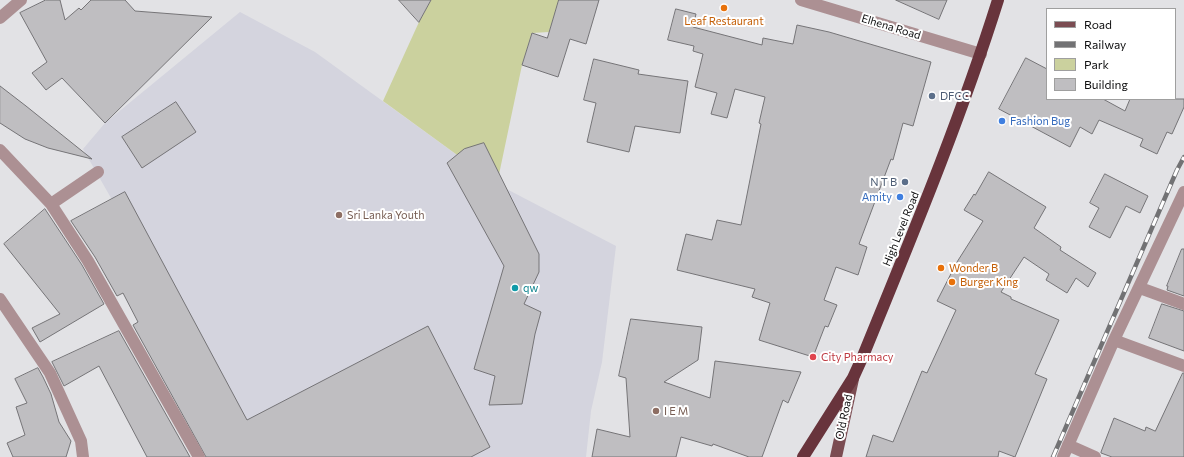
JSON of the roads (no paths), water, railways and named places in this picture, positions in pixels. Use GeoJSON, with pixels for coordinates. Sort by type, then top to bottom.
{"type":"FeatureCollection","features":[{"type":"Feature","properties":{"kind":"highway","name":"High Level Road"},"geometry":{"type":"LineString","coordinates":[[803,457],[853,378],[926,201],[981,54],[998,0]]}},
{"type":"Feature","properties":{"kind":"main road","name":"Old Road"},"geometry":{"type":"LineString","coordinates":[[836,457],[853,378]]}},
{"type":"Feature","properties":{"kind":"street"},"geometry":{"type":"LineString","coordinates":[[0,18],[21,0]]}},
{"type":"Feature","properties":{"kind":"street","name":"Elhena Road"},"geometry":{"type":"LineString","coordinates":[[801,0],[981,54]]}},
{"type":"Feature","properties":{"kind":"street"},"geometry":{"type":"LineString","coordinates":[[0,150],[51,204],[88,262],[199,457]]}},
{"type":"Feature","properties":{"kind":"street"},"geometry":{"type":"LineString","coordinates":[[51,204],[98,172]]}},
{"type":"Feature","properties":{"kind":"street"},"geometry":{"type":"LineString","coordinates":[[1063,457],[1114,340],[1140,288],[1184,192]]}},
{"type":"Feature","properties":{"kind":"street"},"geometry":{"type":"LineString","coordinates":[[1140,288],[1184,304]]}},
{"type":"Feature","properties":{"kind":"street"},"geometry":{"type":"LineString","coordinates":[[0,299],[50,373],[81,440],[83,457]]}},
{"type":"Feature","properties":{"kind":"street"},"geometry":{"type":"LineString","coordinates":[[1114,340],[1184,366]]}},
{"type":"Feature","properties":{"kind":"street"},"geometry":{"type":"LineString","coordinates":[[1068,445],[1095,457]]}},
{"type":"Feature","properties":{"kind":"railway"},"geometry":{"type":"LineString","coordinates":[[1053,457],[1177,170],[1184,157]]}},
{"type":"Feature","properties":{"kind":"place","name":"Leaf Restaurant"},"geometry":{"type":"Point","coordinates":[724,8]}},
{"type":"Feature","properties":{"kind":"place","name":"DFCC"},"geometry":{"type":"Point","coordinates":[932,96]}},
{"type":"Feature","properties":{"kind":"place","name":"Fashion Bug"},"geometry":{"type":"Point","coordinates":[1002,121]}},
{"type":"Feature","properties":{"kind":"place","name":"N T B"},"geometry":{"type":"Point","coordinates":[905,182]}},
{"type":"Feature","properties":{"kind":"place","name":"Amity"},"geometry":{"type":"Point","coordinates":[900,197]}},
{"type":"Feature","properties":{"kind":"place","name":"Sri Lanka Youth"},"geometry":{"type":"Point","coordinates":[339,215]}},
{"type":"Feature","properties":{"kind":"place","name":"Wonder B"},"geometry":{"type":"Point","coordinates":[941,268]}},
{"type":"Feature","properties":{"kind":"place","name":"Burger King"},"geometry":{"type":"Point","coordinates":[952,282]}},
{"type":"Feature","properties":{"kind":"place","name":"qw"},"geometry":{"type":"Point","coordinates":[515,288]}},
{"type":"Feature","properties":{"kind":"place","name":"City Pharmacy"},"geometry":{"type":"Point","coordinates":[813,357]}},
{"type":"Feature","properties":{"kind":"place","name":"I E M"},"geometry":{"type":"Point","coordinates":[656,411]}}]}
